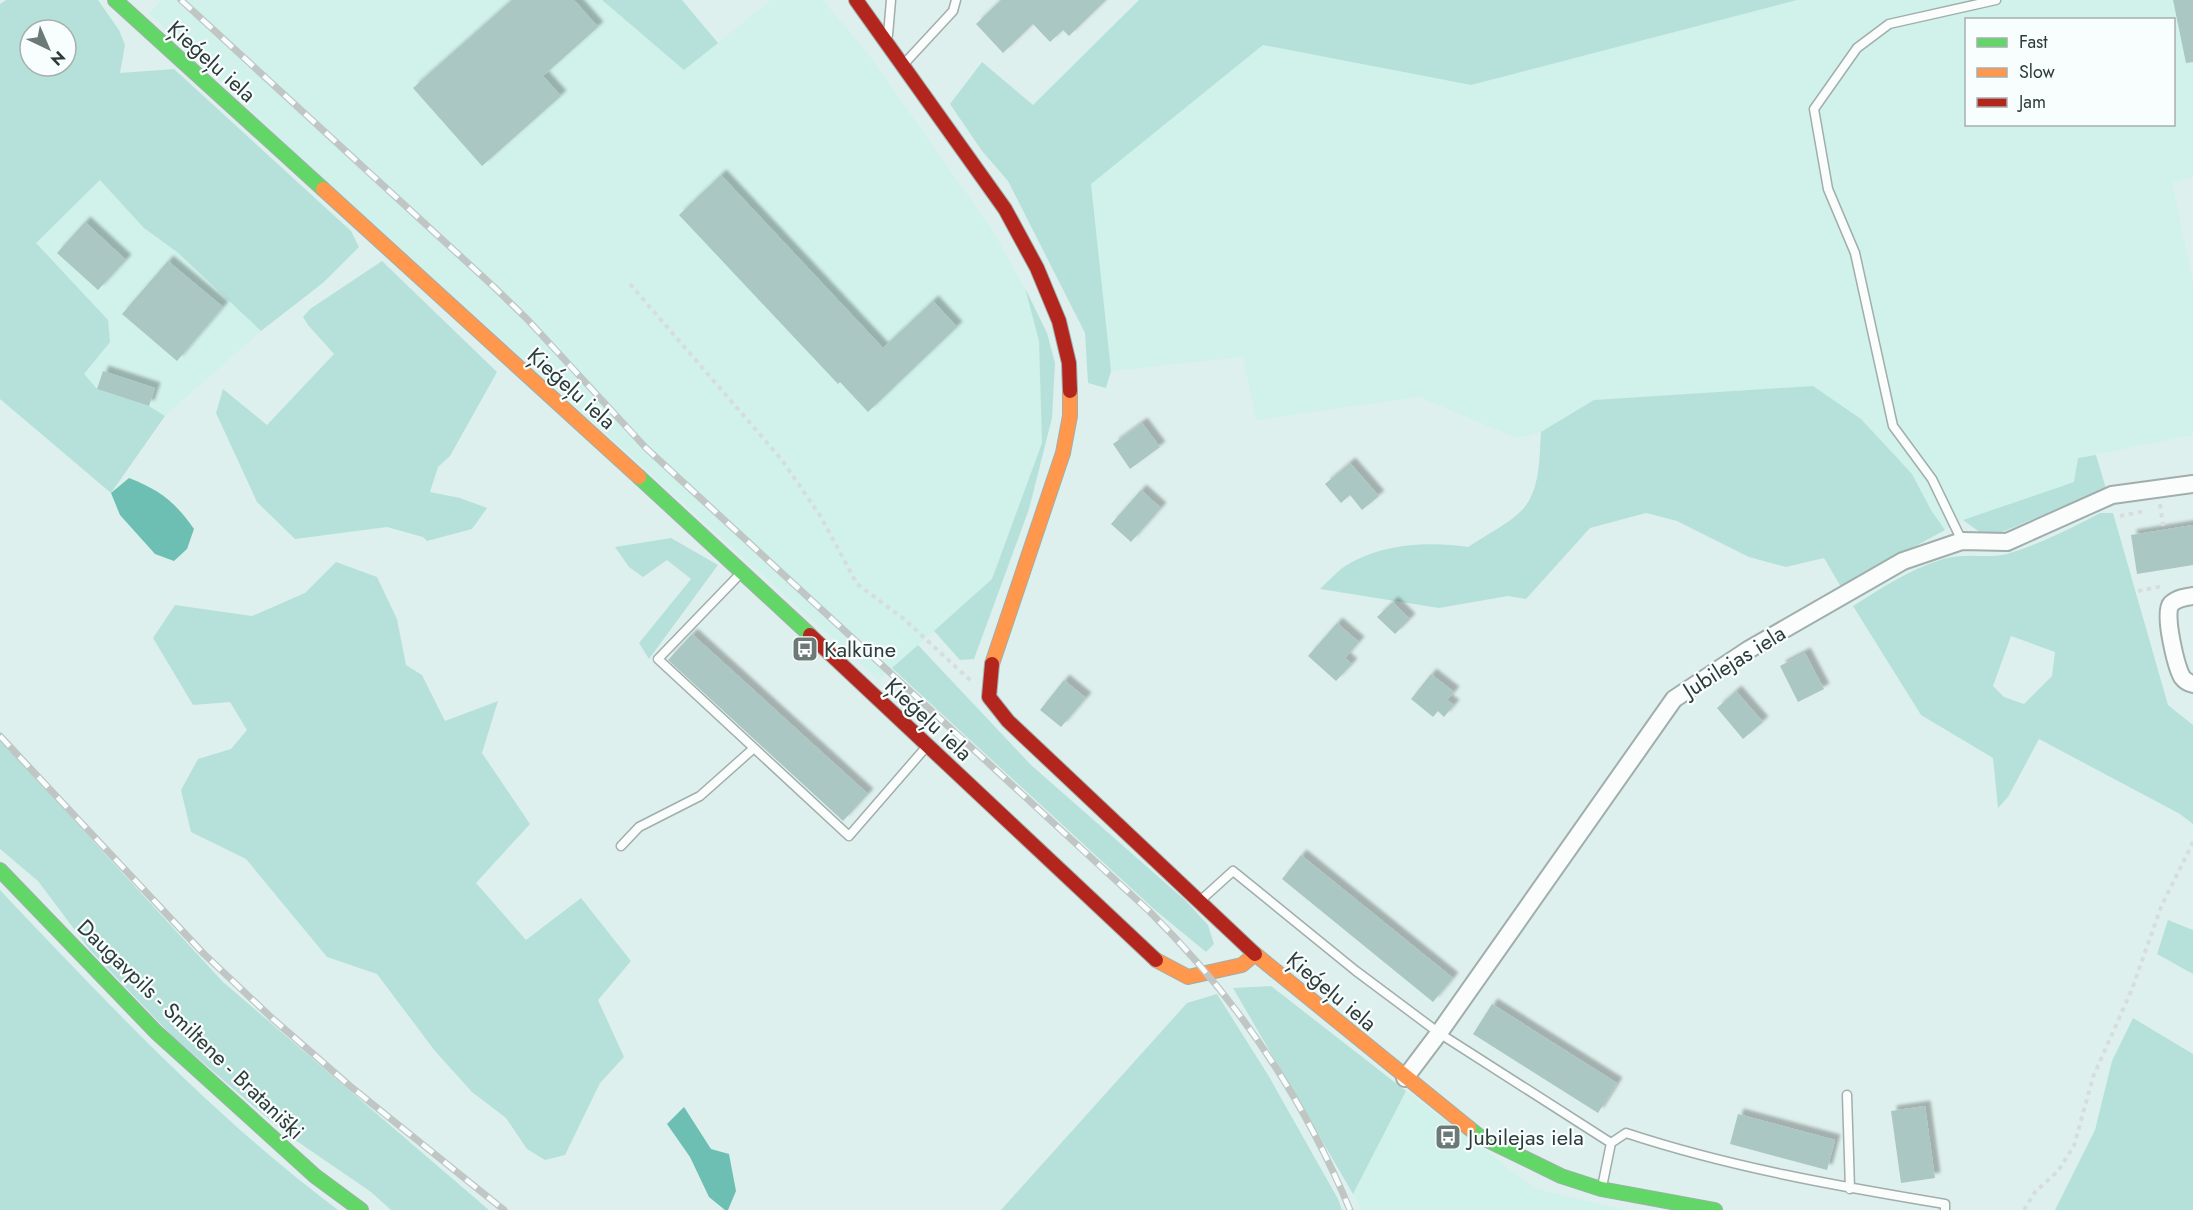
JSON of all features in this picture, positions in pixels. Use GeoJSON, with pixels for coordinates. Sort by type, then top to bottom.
{"type":"FeatureCollection","features":[{"type":"Feature","properties":{"kind":"street","name":"Ķieģeļu iela"},"geometry":{"type":"LineString","coordinates":[[115,0],[742,571],[1158,962],[1188,977],[1242,965],[1255,954],[1479,1136],[1561,1176],[1601,1189],[1715,1210]]}},
{"type":"Feature","properties":{"kind":"street"},"geometry":{"type":"LineString","coordinates":[[856,0],[1005,209],[1037,268],[1059,321],[1069,363],[1070,416],[1063,453],[993,660],[990,697],[1008,721],[1255,954]]}},
{"type":"Feature","properties":{"kind":"street","name":"Jubilejas iela"},"geometry":{"type":"LineString","coordinates":[[1405,1078],[1440,1033],[1674,699],[1748,650],[1903,561],[1962,542],[2007,542],[2112,495],[2193,484]]}},
{"type":"Feature","properties":{"kind":"street"},"geometry":{"type":"LineString","coordinates":[[2193,596],[2181,598],[2171,604],[2168,614],[2176,665],[2183,679],[2193,684]]}},
{"type":"Feature","properties":{"kind":"street","name":"Daugavpils - Smiltene - Bratanišķi"},"geometry":{"type":"LineString","coordinates":[[0,870],[156,1032],[315,1176],[361,1210]]}},
{"type":"Feature","properties":{"kind":"lane"},"geometry":{"type":"LineString","coordinates":[[887,42],[891,0]]}},
{"type":"Feature","properties":{"kind":"lane"},"geometry":{"type":"LineString","coordinates":[[903,65],[953,11],[956,0]]}},
{"type":"Feature","properties":{"kind":"lane"},"geometry":{"type":"LineString","coordinates":[[1962,542],[1932,479],[1893,426],[1855,253],[1828,189],[1814,109],[1857,48],[1889,24],[1996,0]]}},
{"type":"Feature","properties":{"kind":"lane"},"geometry":{"type":"LineString","coordinates":[[742,571],[658,659],[849,836],[927,746]]}},
{"type":"Feature","properties":{"kind":"lane"},"geometry":{"type":"LineString","coordinates":[[621,846],[639,827],[700,796],[754,748]]}},
{"type":"Feature","properties":{"kind":"lane"},"geometry":{"type":"LineString","coordinates":[[1199,902],[1233,871],[1356,971],[1440,1033],[1611,1143]]}},
{"type":"Feature","properties":{"kind":"lane"},"geometry":{"type":"LineString","coordinates":[[1847,1095],[1850,1189]]}},
{"type":"Feature","properties":{"kind":"lane"},"geometry":{"type":"LineString","coordinates":[[1601,1189],[1611,1143],[1626,1133],[1676,1149],[1850,1189],[1945,1204],[1945,1210]]}},
{"type":"Feature","properties":{"kind":"path"},"geometry":{"type":"LineString","coordinates":[[630,284],[782,460],[821,517],[857,584],[904,619],[990,697]]}},
{"type":"Feature","properties":{"kind":"path"},"geometry":{"type":"LineString","coordinates":[[2024,1210],[2034,1192],[2058,1171],[2073,1146],[2093,1077],[2132,989],[2161,907],[2193,842]]}},
{"type":"Feature","properties":{"kind":"shaded area"},"geometry":{"type":"Polygon","coordinates":[[[6,0],[98,0],[119,30],[125,45],[120,73],[174,69],[351,231],[359,247],[324,282],[261,331],[177,252],[144,228],[100,180],[36,243],[108,320],[110,342],[84,374],[97,389],[149,406],[165,416],[111,493],[0,399],[0,4],[6,0]]]}},
{"type":"Feature","properties":{"kind":"shaded area"},"geometry":{"type":"Polygon","coordinates":[[[161,0],[602,0],[684,70],[771,0],[823,0],[869,55],[993,231],[1027,293],[1039,341],[1042,443],[992,579],[879,680],[294,152],[149,13],[161,0]]]}},
{"type":"Feature","properties":{"kind":"shaded area"},"geometry":{"type":"Polygon","coordinates":[[[602,0],[682,0],[718,43],[684,70],[602,0]]]}},
{"type":"Feature","properties":{"kind":"shaded area"},"geometry":{"type":"Polygon","coordinates":[[[1139,0],[1797,0],[1471,85],[1263,45],[1091,184],[1111,371],[1106,388],[1088,383],[1085,333],[1008,181],[982,151],[950,104],[982,62],[1033,105],[1139,0]]]}},
{"type":"Feature","properties":{"kind":"shaded area"},"geometry":{"type":"Polygon","coordinates":[[[1797,0],[2193,0],[2193,177],[2172,183],[2193,280],[2193,435],[2078,458],[2074,482],[1963,520],[1945,530],[1931,510],[1813,386],[1594,400],[1541,432],[1516,438],[1419,397],[1256,420],[1243,357],[1111,371],[1091,183],[1263,45],[1471,85],[1797,0]]]}},
{"type":"Feature","properties":{"kind":"shaded area"},"geometry":{"type":"Polygon","coordinates":[[[101,180],[144,228],[177,252],[261,331],[165,416],[149,406],[97,389],[83,374],[110,342],[35,243],[101,180]]]}},
{"type":"Feature","properties":{"kind":"shaded area"},"geometry":{"type":"Polygon","coordinates":[[[382,261],[497,372],[450,456],[438,467],[430,492],[460,498],[487,508],[472,529],[427,541],[423,537],[387,527],[295,539],[257,502],[216,413],[223,389],[267,425],[334,354],[303,317],[310,309],[382,261]]]}},
{"type":"Feature","properties":{"kind":"shaded area"},"geometry":{"type":"Polygon","coordinates":[[[1025,288],[1047,333],[1055,363],[1052,418],[1029,509],[974,659],[960,660],[934,631],[992,579],[1042,443],[1039,341],[1025,288]]]}},
{"type":"Feature","properties":{"kind":"shaded area"},"geometry":{"type":"Polygon","coordinates":[[[1813,386],[1861,419],[1912,474],[1931,510],[1945,530],[1841,587],[1824,558],[1786,567],[1749,557],[1677,521],[1646,513],[1590,528],[1526,599],[1508,596],[1439,608],[1320,589],[1341,569],[1370,554],[1402,546],[1436,544],[1468,547],[1507,522],[1526,505],[1535,486],[1541,432],[1594,400],[1813,386]]]}},
{"type":"Feature","properties":{"kind":"shaded area"},"geometry":{"type":"Polygon","coordinates":[[[2096,455],[2107,492],[2066,505],[1988,538],[1963,520],[2074,482],[2078,458],[2096,455]]]}},
{"type":"Feature","properties":{"kind":"shaded area"},"geometry":{"type":"Polygon","coordinates":[[[129,478],[150,487],[166,498],[194,529],[187,549],[174,561],[155,554],[120,515],[111,493],[129,478]]]}},
{"type":"Feature","properties":{"kind":"shaded area"},"geometry":{"type":"Polygon","coordinates":[[[2100,513],[2113,513],[2168,705],[2193,725],[2193,824],[2180,814],[2039,739],[2008,797],[1998,808],[1993,758],[1921,715],[1853,606],[1896,580],[1931,563],[1951,557],[1992,556],[2018,551],[2100,513]],[[2011,636],[1993,686],[2004,697],[2024,704],[2052,676],[2055,652],[2011,636]]]}},
{"type":"Feature","properties":{"kind":"shaded area"},"geometry":{"type":"Polygon","coordinates":[[[671,538],[718,565],[649,659],[639,643],[691,579],[667,560],[643,577],[629,567],[615,547],[671,538]]]}},
{"type":"Feature","properties":{"kind":"shaded area"},"geometry":{"type":"Polygon","coordinates":[[[336,562],[377,577],[397,619],[406,665],[422,675],[445,721],[498,701],[482,753],[530,824],[476,883],[526,940],[581,898],[631,961],[598,1000],[624,1057],[600,1083],[565,1155],[545,1160],[527,1149],[506,1118],[472,1092],[435,1051],[377,974],[327,957],[246,859],[191,832],[181,790],[198,759],[231,749],[247,730],[230,702],[193,705],[153,638],[175,605],[252,616],[305,593],[336,562]]]}},
{"type":"Feature","properties":{"kind":"shaded area"},"geometry":{"type":"Polygon","coordinates":[[[918,645],[1031,765],[1186,901],[1208,925],[1214,944],[1206,952],[1155,910],[892,668],[918,645]]]}},
{"type":"Feature","properties":{"kind":"shaded area"},"geometry":{"type":"Polygon","coordinates":[[[0,740],[223,982],[489,1210],[391,1210],[371,1192],[285,1133],[173,1037],[89,949],[38,881],[0,849],[0,740]]]}},
{"type":"Feature","properties":{"kind":"shaded area"},"geometry":{"type":"Polygon","coordinates":[[[0,890],[121,1016],[205,1098],[248,1137],[338,1210],[0,1210],[0,890]]]}},
{"type":"Feature","properties":{"kind":"shaded area"},"geometry":{"type":"Polygon","coordinates":[[[2168,920],[2193,930],[2193,974],[2157,954],[2168,920]]]}},
{"type":"Feature","properties":{"kind":"shaded area"},"geometry":{"type":"Polygon","coordinates":[[[1271,986],[1406,1091],[1353,1194],[1233,988],[1271,986]]]}},
{"type":"Feature","properties":{"kind":"shaded area"},"geometry":{"type":"Polygon","coordinates":[[[1217,994],[1268,1075],[1342,1210],[1001,1210],[1187,1003],[1217,994]]]}},
{"type":"Feature","properties":{"kind":"shaded area"},"geometry":{"type":"Polygon","coordinates":[[[2133,1018],[2193,1054],[2193,1210],[2055,1210],[2095,1130],[2112,1061],[2133,1018]]]}},
{"type":"Feature","properties":{"kind":"shaded area"},"geometry":{"type":"Polygon","coordinates":[[[1406,1091],[1536,1189],[1626,1210],[1361,1210],[1353,1194],[1406,1091]]]}},
{"type":"Feature","properties":{"kind":"shaded area"},"geometry":{"type":"Polygon","coordinates":[[[684,1107],[711,1149],[729,1154],[736,1191],[728,1210],[709,1197],[690,1157],[667,1124],[684,1107]]]}},
{"type":"Feature","properties":{"kind":"building"},"geometry":{"type":"Polygon","coordinates":[[[512,0],[574,0],[598,27],[543,76],[561,96],[482,166],[413,88],[512,0]]]}},
{"type":"Feature","properties":{"kind":"building"},"geometry":{"type":"Polygon","coordinates":[[[1001,0],[1106,0],[1069,36],[1063,30],[1050,42],[1033,24],[1003,53],[976,24],[1001,0]]]}},
{"type":"Feature","properties":{"kind":"building"},"geometry":{"type":"Polygon","coordinates":[[[2173,0],[2193,0],[2193,62],[2186,63],[2173,0]]]}},
{"type":"Feature","properties":{"kind":"building"},"geometry":{"type":"Polygon","coordinates":[[[721,175],[883,348],[933,301],[957,327],[868,412],[840,382],[838,384],[679,215],[721,175]]]}},
{"type":"Feature","properties":{"kind":"building"},"geometry":{"type":"Polygon","coordinates":[[[85,222],[126,260],[98,290],[57,253],[85,222]]]}},
{"type":"Feature","properties":{"kind":"building"},"geometry":{"type":"Polygon","coordinates":[[[168,261],[223,307],[177,361],[122,314],[168,261]]]}},
{"type":"Feature","properties":{"kind":"building"},"geometry":{"type":"Polygon","coordinates":[[[103,371],[155,388],[149,406],[97,389],[103,371]]]}},
{"type":"Feature","properties":{"kind":"building"},"geometry":{"type":"Polygon","coordinates":[[[1142,423],[1160,447],[1130,469],[1113,444],[1142,423]]]}},
{"type":"Feature","properties":{"kind":"building"},"geometry":{"type":"Polygon","coordinates":[[[1350,463],[1379,496],[1362,510],[1350,495],[1341,503],[1325,484],[1350,463]]]}},
{"type":"Feature","properties":{"kind":"building"},"geometry":{"type":"Polygon","coordinates":[[[1141,490],[1161,508],[1131,542],[1111,524],[1141,490]]]}},
{"type":"Feature","properties":{"kind":"building"},"geometry":{"type":"Polygon","coordinates":[[[2193,525],[2193,565],[2137,574],[2131,535],[2193,525]]]}},
{"type":"Feature","properties":{"kind":"building"},"geometry":{"type":"Polygon","coordinates":[[[1393,602],[1410,619],[1395,634],[1377,617],[1393,602]]]}},
{"type":"Feature","properties":{"kind":"building"},"geometry":{"type":"Polygon","coordinates":[[[1337,623],[1359,642],[1345,658],[1352,664],[1336,681],[1308,656],[1337,623]]]}},
{"type":"Feature","properties":{"kind":"building"},"geometry":{"type":"Polygon","coordinates":[[[692,634],[868,794],[843,821],[668,660],[692,634]]]}},
{"type":"Feature","properties":{"kind":"building"},"geometry":{"type":"Polygon","coordinates":[[[1805,653],[1824,689],[1798,702],[1780,666],[1805,653]]]}},
{"type":"Feature","properties":{"kind":"building"},"geometry":{"type":"Polygon","coordinates":[[[1431,674],[1454,692],[1447,700],[1454,705],[1444,717],[1438,711],[1433,717],[1411,699],[1431,674]]]}},
{"type":"Feature","properties":{"kind":"building"},"geometry":{"type":"Polygon","coordinates":[[[1064,680],[1086,698],[1061,727],[1040,710],[1064,680]]]}},
{"type":"Feature","properties":{"kind":"building"},"geometry":{"type":"Polygon","coordinates":[[[1736,691],[1763,722],[1743,739],[1717,708],[1736,691]]]}},
{"type":"Feature","properties":{"kind":"building"},"geometry":{"type":"Polygon","coordinates":[[[1301,855],[1453,978],[1433,1002],[1282,879],[1301,855]]]}},
{"type":"Feature","properties":{"kind":"building"},"geometry":{"type":"Polygon","coordinates":[[[1492,1004],[1617,1083],[1598,1113],[1473,1034],[1492,1004]]]}},
{"type":"Feature","properties":{"kind":"building"},"geometry":{"type":"Polygon","coordinates":[[[1925,1106],[1935,1178],[1901,1183],[1891,1111],[1925,1106]]]}},
{"type":"Feature","properties":{"kind":"building"},"geometry":{"type":"Polygon","coordinates":[[[1738,1114],[1835,1140],[1827,1170],[1730,1144],[1738,1114]]]}},
{"type":"Feature","properties":{"kind":"railway"},"geometry":{"type":"LineString","coordinates":[[181,0],[494,287],[527,319],[646,448],[1149,911],[1181,944],[1238,1014],[1289,1088],[1350,1210]]}},
{"type":"Feature","properties":{"kind":"railway"},"geometry":{"type":"LineString","coordinates":[[0,736],[204,954],[273,1019],[350,1086],[504,1210]]}},
{"type":"Feature","properties":{"kind":"traffic: fast"},"geometry":{"type":"LineString","coordinates":[[115,0],[323,189]]}},
{"type":"Feature","properties":{"kind":"traffic: fast"},"geometry":{"type":"LineString","coordinates":[[639,477],[810,635]]}},
{"type":"Feature","properties":{"kind":"traffic: fast"},"geometry":{"type":"LineString","coordinates":[[0,870],[156,1032],[315,1176],[361,1210]]}},
{"type":"Feature","properties":{"kind":"traffic: fast"},"geometry":{"type":"LineString","coordinates":[[1469,1128],[1479,1136],[1561,1176],[1601,1189],[1715,1210]]}},
{"type":"Feature","properties":{"kind":"traffic: slow"},"geometry":{"type":"LineString","coordinates":[[323,189],[639,477]]}},
{"type":"Feature","properties":{"kind":"traffic: slow"},"geometry":{"type":"LineString","coordinates":[[992,664],[1063,453],[1070,416],[1070,391]]}},
{"type":"Feature","properties":{"kind":"traffic: slow"},"geometry":{"type":"LineString","coordinates":[[1156,960],[1188,977],[1242,965],[1255,954],[1469,1128]]}},
{"type":"Feature","properties":{"kind":"traffic: jam"},"geometry":{"type":"LineString","coordinates":[[856,0],[1005,209],[1037,268],[1059,321],[1069,363],[1070,391]]}},
{"type":"Feature","properties":{"kind":"traffic: jam"},"geometry":{"type":"LineString","coordinates":[[810,635],[1156,960]]}},
{"type":"Feature","properties":{"kind":"traffic: jam"},"geometry":{"type":"LineString","coordinates":[[992,664],[989,697],[1008,721],[1255,954]]}},
{"type":"Feature","properties":{"kind":"place","name":"Kalkūne"},"geometry":{"type":"Point","coordinates":[805,649]}},
{"type":"Feature","properties":{"kind":"place","name":"Jubilejas iela"},"geometry":{"type":"Point","coordinates":[1448,1137]}}]}
